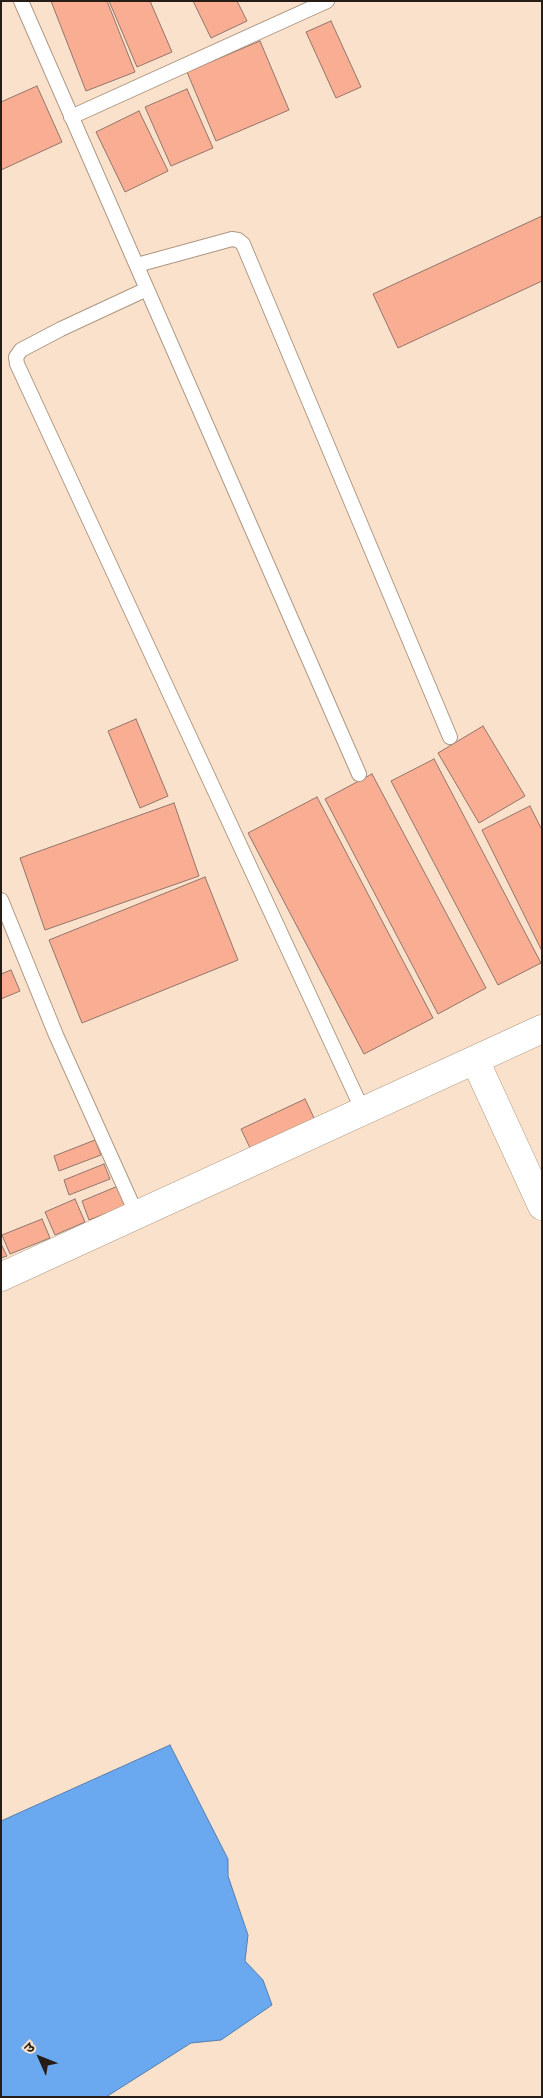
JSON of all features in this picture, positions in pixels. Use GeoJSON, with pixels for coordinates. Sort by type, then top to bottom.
{"type":"FeatureCollection","features":[{"type":"Feature","properties":{"kind":"street"},"geometry":{"type":"LineString","coordinates":[[1,1277],[542,1029]]}},
{"type":"Feature","properties":{"kind":"street"},"geometry":{"type":"LineString","coordinates":[[474,1060],[542,1206]]}},
{"type":"Feature","properties":{"kind":"lane"},"geometry":{"type":"LineString","coordinates":[[21,1],[359,774]]}},
{"type":"Feature","properties":{"kind":"lane"},"geometry":{"type":"LineString","coordinates":[[71,117],[327,1]]}},
{"type":"Feature","properties":{"kind":"lane"},"geometry":{"type":"LineString","coordinates":[[137,265],[232,239],[238,240],[243,244],[450,737]]}},
{"type":"Feature","properties":{"kind":"lane"},"geometry":{"type":"LineString","coordinates":[[147,289],[21,350],[16,357],[17,364],[363,1111]]}},
{"type":"Feature","properties":{"kind":"lane"},"geometry":{"type":"LineString","coordinates":[[1,900],[56,1035],[137,1215]]}},
{"type":"Feature","properties":{"kind":"water"},"geometry":{"type":"Polygon","coordinates":[[[170,1745],[228,1859],[228,1876],[248,1935],[245,1961],[263,1980],[272,2005],[221,2040],[191,2043],[106,2097],[1,2097],[1,1821],[170,1745]]]}},
{"type":"Feature","properties":{"kind":"building"},"geometry":{"type":"Polygon","coordinates":[[[51,1],[107,1],[135,72],[86,91],[51,1]]]}},
{"type":"Feature","properties":{"kind":"building"},"geometry":{"type":"Polygon","coordinates":[[[109,1],[150,1],[172,52],[137,67],[109,1]]]}},
{"type":"Feature","properties":{"kind":"building"},"geometry":{"type":"Polygon","coordinates":[[[193,1],[237,1],[247,21],[211,38],[193,1]]]}},
{"type":"Feature","properties":{"kind":"building"},"geometry":{"type":"Polygon","coordinates":[[[331,21],[361,87],[336,98],[306,32],[331,21]]]}},
{"type":"Feature","properties":{"kind":"building"},"geometry":{"type":"Polygon","coordinates":[[[260,41],[289,110],[216,141],[187,72],[260,41]]]}},
{"type":"Feature","properties":{"kind":"building"},"geometry":{"type":"Polygon","coordinates":[[[37,86],[62,142],[1,170],[1,102],[37,86]]]}},
{"type":"Feature","properties":{"kind":"building"},"geometry":{"type":"Polygon","coordinates":[[[187,89],[213,148],[171,166],[145,107],[187,89]]]}},
{"type":"Feature","properties":{"kind":"building"},"geometry":{"type":"Polygon","coordinates":[[[139,111],[168,171],[125,192],[96,132],[139,111]]]}},
{"type":"Feature","properties":{"kind":"building"},"geometry":{"type":"Polygon","coordinates":[[[542,216],[542,281],[398,348],[373,294],[542,216]]]}},
{"type":"Feature","properties":{"kind":"building"},"geometry":{"type":"Polygon","coordinates":[[[136,719],[168,796],[140,808],[108,731],[136,719]]]}},
{"type":"Feature","properties":{"kind":"building"},"geometry":{"type":"Polygon","coordinates":[[[483,726],[525,796],[479,823],[438,753],[483,726]]]}},
{"type":"Feature","properties":{"kind":"building"},"geometry":{"type":"Polygon","coordinates":[[[434,759],[541,963],[498,985],[391,781],[434,759]]]}},
{"type":"Feature","properties":{"kind":"building"},"geometry":{"type":"Polygon","coordinates":[[[372,774],[486,988],[438,1014],[325,799],[372,774]]]}},
{"type":"Feature","properties":{"kind":"building"},"geometry":{"type":"Polygon","coordinates":[[[317,797],[433,1018],[364,1054],[248,833],[317,797]]]}},
{"type":"Feature","properties":{"kind":"building"},"geometry":{"type":"Polygon","coordinates":[[[174,803],[199,876],[45,930],[20,858],[174,803]]]}},
{"type":"Feature","properties":{"kind":"building"},"geometry":{"type":"Polygon","coordinates":[[[530,806],[542,830],[542,951],[482,830],[530,806]]]}},
{"type":"Feature","properties":{"kind":"building"},"geometry":{"type":"Polygon","coordinates":[[[205,877],[238,960],[82,1023],[49,940],[205,877]]]}},
{"type":"Feature","properties":{"kind":"building"},"geometry":{"type":"Polygon","coordinates":[[[11,970],[20,991],[1,999],[1,974],[11,970]]]}},
{"type":"Feature","properties":{"kind":"building"},"geometry":{"type":"Polygon","coordinates":[[[305,1099],[315,1120],[251,1150],[241,1129],[305,1099]]]}},
{"type":"Feature","properties":{"kind":"building"},"geometry":{"type":"Polygon","coordinates":[[[95,1140],[101,1155],[59,1171],[54,1156],[95,1140]]]}},
{"type":"Feature","properties":{"kind":"building"},"geometry":{"type":"Polygon","coordinates":[[[104,1164],[110,1179],[69,1195],[64,1180],[104,1164]]]}},
{"type":"Feature","properties":{"kind":"building"},"geometry":{"type":"Polygon","coordinates":[[[118,1186],[125,1206],[89,1220],[82,1201],[118,1186]]]}},
{"type":"Feature","properties":{"kind":"building"},"geometry":{"type":"Polygon","coordinates":[[[75,1199],[85,1222],[55,1235],[45,1212],[75,1199]]]}},
{"type":"Feature","properties":{"kind":"building"},"geometry":{"type":"Polygon","coordinates":[[[42,1219],[50,1238],[10,1254],[2,1235],[42,1219]]]}},
{"type":"Feature","properties":{"kind":"building"},"geometry":{"type":"Polygon","coordinates":[[[1,1244],[7,1256],[1,1258],[1,1244]]]}}]}
